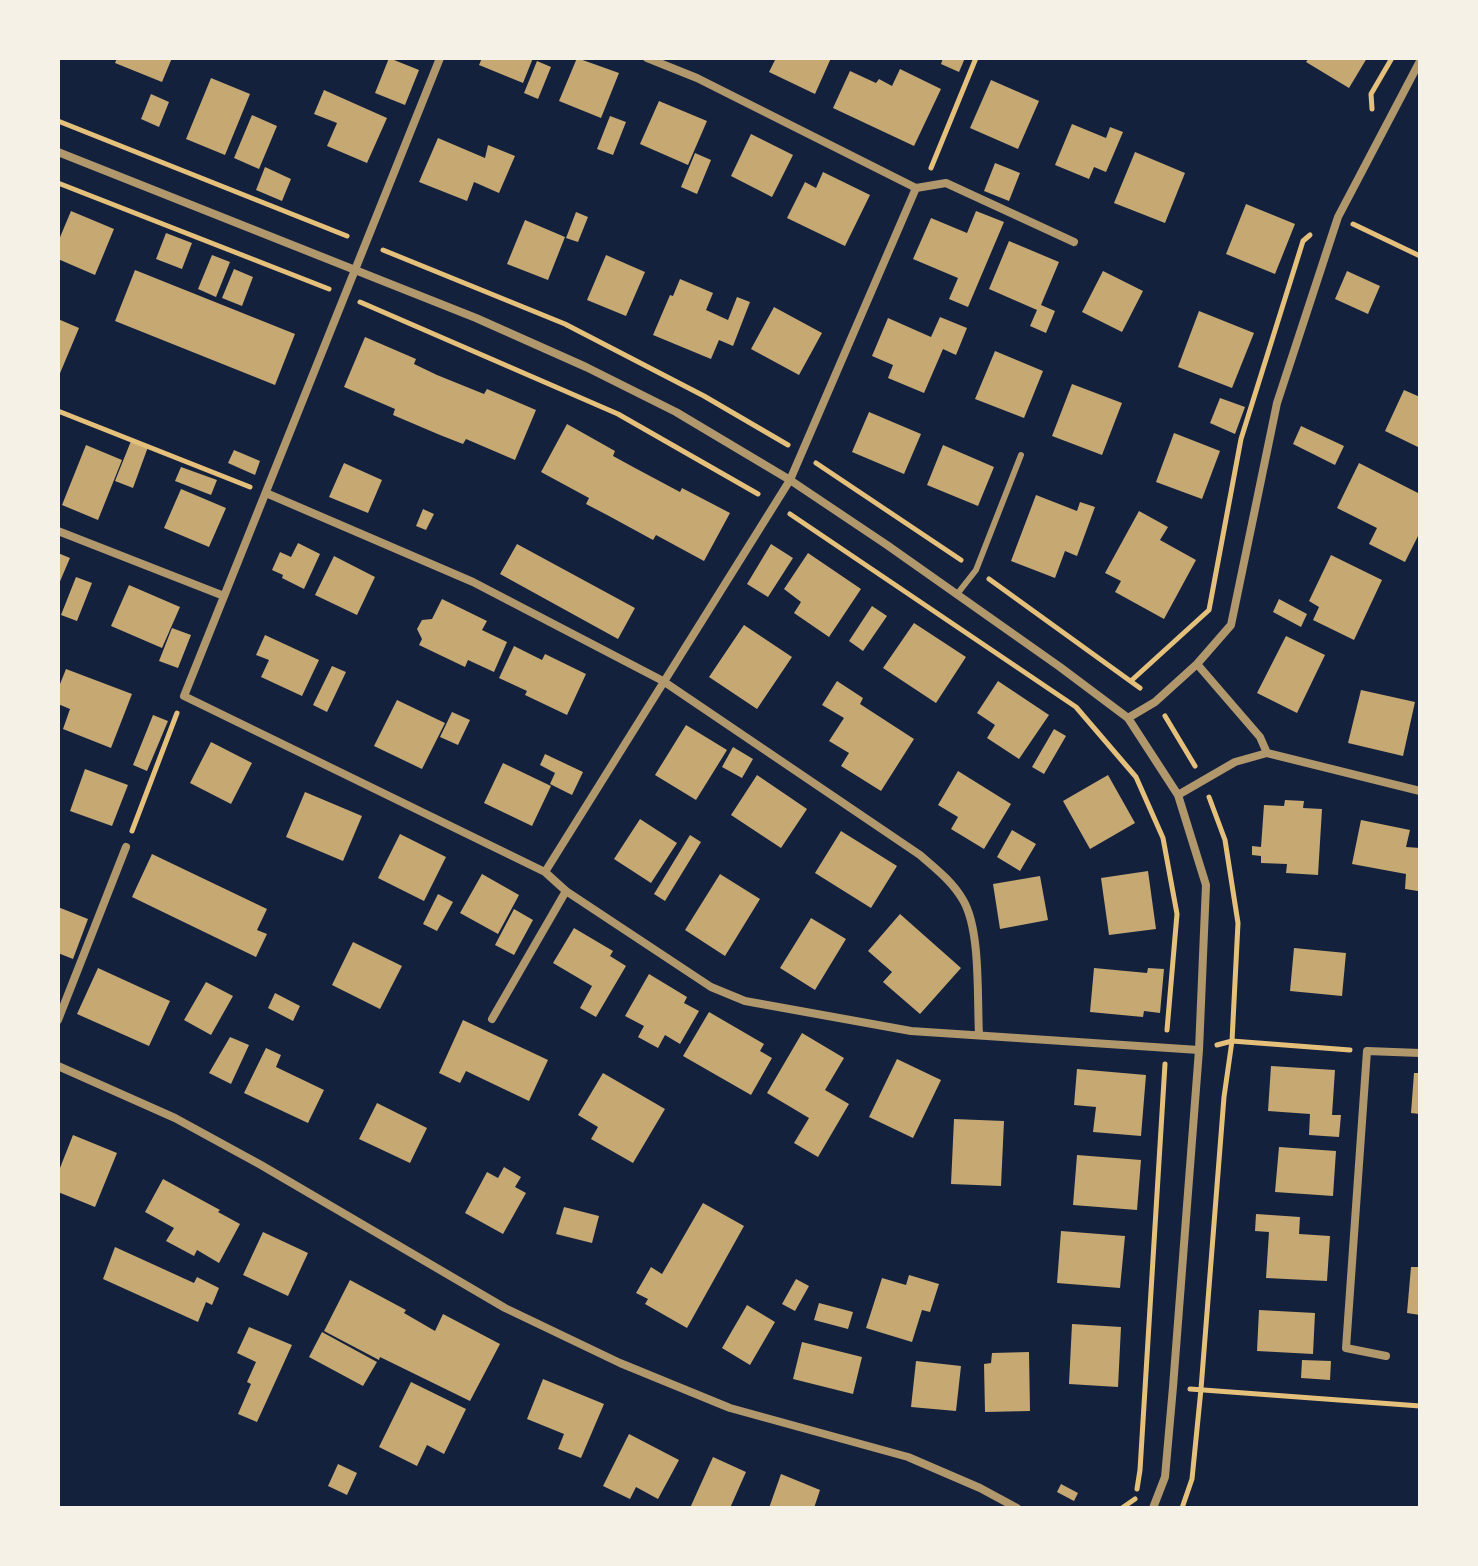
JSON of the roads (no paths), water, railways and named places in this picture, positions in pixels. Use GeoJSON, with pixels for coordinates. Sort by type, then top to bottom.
{"type":"FeatureCollection","features":[{"type":"Feature","properties":{"kind":"street"},"geometry":{"type":"LineString","coordinates":[[440,58],[184,696],[545,872],[566,891],[711,987],[745,1001],[911,1031],[1199,1050]]}},
{"type":"Feature","properties":{"kind":"street"},"geometry":{"type":"LineString","coordinates":[[647,58],[697,78],[916,188],[946,183],[1074,242]]}},
{"type":"Feature","properties":{"kind":"street"},"geometry":{"type":"LineString","coordinates":[[1128,718],[1155,702],[1197,664],[1231,625],[1277,403],[1338,217],[1420,61]]}},
{"type":"Feature","properties":{"kind":"street"},"geometry":{"type":"LineString","coordinates":[[58,152],[476,318],[586,367],[676,412],[790,480],[958,593],[1128,718],[1178,795],[1206,885],[1199,1050],[1173,1387],[1165,1477],[1153,1508]]}},
{"type":"Feature","properties":{"kind":"street"},"geometry":{"type":"LineString","coordinates":[[545,872],[790,480],[916,188]]}},
{"type":"Feature","properties":{"kind":"street"},"geometry":{"type":"LineString","coordinates":[[266,493],[473,582],[663,681],[920,855],[946,877],[964,902],[974,934],[979,1035]]}},
{"type":"Feature","properties":{"kind":"street"},"geometry":{"type":"LineString","coordinates":[[58,531],[224,596]]}},
{"type":"Feature","properties":{"kind":"street"},"geometry":{"type":"LineString","coordinates":[[1197,664],[1260,737],[1267,753]]}},
{"type":"Feature","properties":{"kind":"street"},"geometry":{"type":"LineString","coordinates":[[1178,795],[1235,762],[1267,753],[1420,791]]}},
{"type":"Feature","properties":{"kind":"street"},"geometry":{"type":"LineString","coordinates":[[58,1020],[126,847]]}},
{"type":"Feature","properties":{"kind":"street"},"geometry":{"type":"LineString","coordinates":[[492,1019],[566,891]]}},
{"type":"Feature","properties":{"kind":"street"},"geometry":{"type":"LineString","coordinates":[[1386,1356],[1346,1348],[1367,1051],[1420,1053]]}},
{"type":"Feature","properties":{"kind":"street"},"geometry":{"type":"LineString","coordinates":[[58,1066],[175,1118],[505,1308],[620,1363],[730,1408],[908,1457],[980,1488],[1017,1508]]}},
{"type":"Feature","properties":{"kind":"lane"},"geometry":{"type":"LineString","coordinates":[[958,593],[976,570],[1021,455]]}}]}
